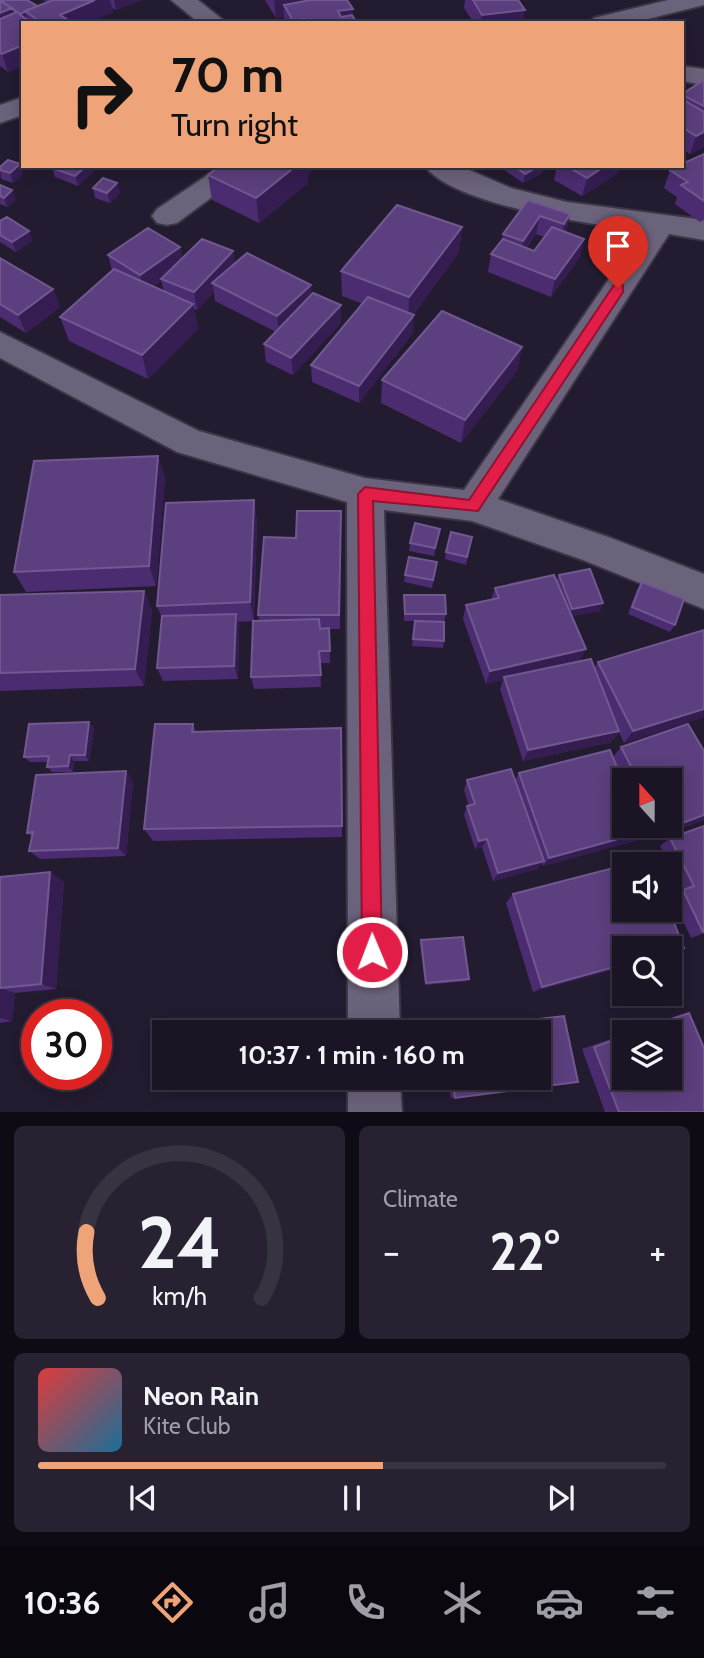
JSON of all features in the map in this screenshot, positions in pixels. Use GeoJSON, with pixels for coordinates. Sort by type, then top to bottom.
{"type":"FeatureCollection","features":[{"type":"Feature","properties":{"kind":"street"},"geometry":{"type":"LineString","coordinates":[[183,0],[212,21]]}},
{"type":"Feature","properties":{"kind":"street"},"geometry":{"type":"LineString","coordinates":[[609,21],[697,0]]}},
{"type":"Feature","properties":{"kind":"street"},"geometry":{"type":"LineString","coordinates":[[684,73],[704,77]]}},
{"type":"Feature","properties":{"kind":"street"},"geometry":{"type":"LineString","coordinates":[[0,116],[21,106]]}},
{"type":"Feature","properties":{"kind":"street"},"geometry":{"type":"LineString","coordinates":[[167,216],[237,168]]}},
{"type":"Feature","properties":{"kind":"street"},"geometry":{"type":"LineString","coordinates":[[443,168],[491,193],[522,202],[704,230]]}},
{"type":"Feature","properties":{"kind":"street"},"geometry":{"type":"LineString","coordinates":[[473,506],[662,223]]}},
{"type":"Feature","properties":{"kind":"street"},"geometry":{"type":"LineString","coordinates":[[0,344],[189,443],[365,494],[473,506],[597,549],[704,592]]}},
{"type":"Feature","properties":{"kind":"street"},"geometry":{"type":"LineString","coordinates":[[365,494],[374,1020]]}},
{"type":"Feature","properties":{"kind":"street"},"geometry":{"type":"LineString","coordinates":[[374,1090],[375,1112]]}},
{"type":"Feature","properties":{"kind":"building"},"geometry":{"type":"Polygon","coordinates":[[[0,0],[27,0],[37,6],[20,14],[0,0]]]}},
{"type":"Feature","properties":{"kind":"building"},"geometry":{"type":"Polygon","coordinates":[[[53,0],[95,0],[60,15],[70,21],[39,21],[25,11],[53,0]]]}},
{"type":"Feature","properties":{"kind":"building"},"geometry":{"type":"Polygon","coordinates":[[[311,0],[347,0],[353,9],[338,11],[341,17],[352,15],[356,21],[293,21],[284,5],[311,0]]]}},
{"type":"Feature","properties":{"kind":"building"},"geometry":{"type":"Polygon","coordinates":[[[473,0],[518,0],[525,10],[482,15],[473,0]]]}},
{"type":"Feature","properties":{"kind":"building"},"geometry":{"type":"Polygon","coordinates":[[[0,1],[12,8],[0,13],[0,1]]]}},
{"type":"Feature","properties":{"kind":"building"},"geometry":{"type":"Polygon","coordinates":[[[17,12],[28,21],[21,21],[21,46],[2,54],[0,53],[0,19],[17,12]]]}},
{"type":"Feature","properties":{"kind":"building"},"geometry":{"type":"Polygon","coordinates":[[[704,80],[704,106],[684,96],[684,93],[704,80]]]}},
{"type":"Feature","properties":{"kind":"building"},"geometry":{"type":"Polygon","coordinates":[[[684,100],[704,112],[704,132],[696,136],[684,128],[684,100]]]}},
{"type":"Feature","properties":{"kind":"building"},"geometry":{"type":"Polygon","coordinates":[[[704,154],[704,201],[681,185],[688,182],[670,170],[684,168],[684,163],[704,154]]]}},
{"type":"Feature","properties":{"kind":"building"},"geometry":{"type":"Polygon","coordinates":[[[8,160],[20,164],[10,173],[0,170],[8,160]]]}},
{"type":"Feature","properties":{"kind":"building"},"geometry":{"type":"Polygon","coordinates":[[[52,168],[84,168],[75,176],[52,168]]]}},
{"type":"Feature","properties":{"kind":"building"},"geometry":{"type":"Polygon","coordinates":[[[217,168],[294,168],[256,198],[208,175],[217,168]]]}},
{"type":"Feature","properties":{"kind":"building"},"geometry":{"type":"Polygon","coordinates":[[[517,168],[536,168],[525,174],[517,168]]]}},
{"type":"Feature","properties":{"kind":"building"},"geometry":{"type":"Polygon","coordinates":[[[570,168],[602,168],[587,178],[570,168]]]}},
{"type":"Feature","properties":{"kind":"building"},"geometry":{"type":"Polygon","coordinates":[[[103,178],[117,183],[107,193],[93,188],[103,178]]]}},
{"type":"Feature","properties":{"kind":"building"},"geometry":{"type":"Polygon","coordinates":[[[0,185],[12,190],[4,198],[0,196],[0,185]]]}},
{"type":"Feature","properties":{"kind":"building"},"geometry":{"type":"Polygon","coordinates":[[[528,200],[570,214],[564,224],[540,216],[523,241],[503,234],[528,200]]]}},
{"type":"Feature","properties":{"kind":"building"},"geometry":{"type":"Polygon","coordinates":[[[397,205],[462,227],[409,297],[341,271],[397,205]]]}},
{"type":"Feature","properties":{"kind":"building"},"geometry":{"type":"Polygon","coordinates":[[[7,217],[29,231],[12,242],[0,235],[0,221],[7,217]]]}},
{"type":"Feature","properties":{"kind":"building"},"geometry":{"type":"Polygon","coordinates":[[[552,227],[584,239],[555,279],[491,254],[503,239],[534,251],[552,227]]]}},
{"type":"Feature","properties":{"kind":"building"},"geometry":{"type":"Polygon","coordinates":[[[148,228],[180,247],[140,275],[108,255],[148,228]]]}},
{"type":"Feature","properties":{"kind":"building"},"geometry":{"type":"Polygon","coordinates":[[[202,239],[233,251],[194,292],[161,279],[202,239]]]}},
{"type":"Feature","properties":{"kind":"building"},"geometry":{"type":"Polygon","coordinates":[[[247,253],[311,285],[277,316],[212,283],[247,253]]]}},
{"type":"Feature","properties":{"kind":"building"},"geometry":{"type":"Polygon","coordinates":[[[0,258],[53,289],[18,315],[0,304],[0,258]]]}},
{"type":"Feature","properties":{"kind":"building"},"geometry":{"type":"Polygon","coordinates":[[[114,269],[193,304],[142,355],[60,317],[114,269]]]}},
{"type":"Feature","properties":{"kind":"building"},"geometry":{"type":"Polygon","coordinates":[[[313,293],[341,305],[291,358],[264,344],[313,293]]]}},
{"type":"Feature","properties":{"kind":"building"},"geometry":{"type":"Polygon","coordinates":[[[368,297],[414,315],[359,386],[311,365],[368,297]]]}},
{"type":"Feature","properties":{"kind":"building"},"geometry":{"type":"Polygon","coordinates":[[[442,311],[522,347],[465,420],[382,380],[442,311]]]}},
{"type":"Feature","properties":{"kind":"building"},"geometry":{"type":"Polygon","coordinates":[[[158,456],[149,566],[14,572],[34,461],[158,456]]]}},
{"type":"Feature","properties":{"kind":"building"},"geometry":{"type":"Polygon","coordinates":[[[254,500],[250,602],[157,606],[166,503],[254,500]]]}},
{"type":"Feature","properties":{"kind":"building"},"geometry":{"type":"Polygon","coordinates":[[[297,511],[341,511],[339,615],[258,615],[264,537],[296,538],[297,511]]]}},
{"type":"Feature","properties":{"kind":"building"},"geometry":{"type":"Polygon","coordinates":[[[415,523],[440,529],[435,548],[410,543],[415,523]]]}},
{"type":"Feature","properties":{"kind":"building"},"geometry":{"type":"Polygon","coordinates":[[[451,532],[472,537],[467,557],[446,552],[451,532]]]}},
{"type":"Feature","properties":{"kind":"building"},"geometry":{"type":"Polygon","coordinates":[[[409,557],[437,562],[433,580],[405,575],[409,557]]]}},
{"type":"Feature","properties":{"kind":"building"},"geometry":{"type":"Polygon","coordinates":[[[590,569],[603,603],[572,609],[559,575],[590,569]]]}},
{"type":"Feature","properties":{"kind":"building"},"geometry":{"type":"Polygon","coordinates":[[[554,575],[586,649],[490,671],[466,605],[499,598],[495,588],[554,575]]]}},
{"type":"Feature","properties":{"kind":"building"},"geometry":{"type":"Polygon","coordinates":[[[642,582],[684,599],[675,625],[632,607],[642,582]]]}},
{"type":"Feature","properties":{"kind":"building"},"geometry":{"type":"Polygon","coordinates":[[[144,591],[135,669],[0,673],[0,595],[144,591]]]}},
{"type":"Feature","properties":{"kind":"building"},"geometry":{"type":"Polygon","coordinates":[[[404,595],[445,595],[446,614],[405,614],[404,595]]]}},
{"type":"Feature","properties":{"kind":"building"},"geometry":{"type":"Polygon","coordinates":[[[236,614],[234,666],[157,668],[162,616],[236,614]]]}},
{"type":"Feature","properties":{"kind":"building"},"geometry":{"type":"Polygon","coordinates":[[[319,619],[320,629],[329,628],[330,651],[319,651],[321,675],[251,677],[253,621],[319,619]]]}},
{"type":"Feature","properties":{"kind":"building"},"geometry":{"type":"Polygon","coordinates":[[[415,621],[444,622],[444,641],[413,639],[415,621]]]}},
{"type":"Feature","properties":{"kind":"building"},"geometry":{"type":"Polygon","coordinates":[[[704,630],[704,709],[633,731],[598,662],[704,630]]]}},
{"type":"Feature","properties":{"kind":"building"},"geometry":{"type":"Polygon","coordinates":[[[591,659],[619,731],[528,750],[504,677],[591,659]]]}},
{"type":"Feature","properties":{"kind":"building"},"geometry":{"type":"Polygon","coordinates":[[[89,722],[85,755],[70,755],[68,766],[47,767],[49,756],[24,757],[29,724],[89,722]]]}},
{"type":"Feature","properties":{"kind":"building"},"geometry":{"type":"Polygon","coordinates":[[[155,724],[193,724],[192,732],[341,728],[342,826],[144,829],[155,724]]]}},
{"type":"Feature","properties":{"kind":"building"},"geometry":{"type":"Polygon","coordinates":[[[688,724],[704,751],[704,815],[682,823],[682,768],[632,768],[621,747],[688,724]]]}},
{"type":"Feature","properties":{"kind":"building"},"geometry":{"type":"Polygon","coordinates":[[[610,750],[617,768],[612,768],[612,838],[622,838],[549,858],[519,773],[610,750]]]}},
{"type":"Feature","properties":{"kind":"building"},"geometry":{"type":"Polygon","coordinates":[[[511,769],[544,861],[498,873],[487,839],[479,841],[467,806],[475,804],[467,780],[511,769]]]}},
{"type":"Feature","properties":{"kind":"building"},"geometry":{"type":"Polygon","coordinates":[[[126,771],[118,848],[29,851],[33,832],[27,833],[36,775],[126,771]]]}},
{"type":"Feature","properties":{"kind":"building"},"geometry":{"type":"Polygon","coordinates":[[[704,826],[704,932],[683,890],[694,886],[682,862],[682,852],[677,852],[670,838],[682,838],[682,834],[704,826]]]}},
{"type":"Feature","properties":{"kind":"building"},"geometry":{"type":"Polygon","coordinates":[[[612,868],[612,922],[674,922],[679,936],[612,936],[612,968],[542,987],[513,894],[612,868]]]}},
{"type":"Feature","properties":{"kind":"building"},"geometry":{"type":"Polygon","coordinates":[[[50,872],[41,984],[0,988],[0,877],[50,872]]]}},
{"type":"Feature","properties":{"kind":"building"},"geometry":{"type":"Polygon","coordinates":[[[463,937],[469,979],[426,983],[421,940],[463,937]]]}},
{"type":"Feature","properties":{"kind":"building"},"geometry":{"type":"Polygon","coordinates":[[[689,1013],[704,1048],[704,1112],[619,1112],[594,1047],[612,1041],[612,1090],[682,1090],[682,1020],[669,1020],[689,1013]]]}},
{"type":"Feature","properties":{"kind":"building"},"geometry":{"type":"Polygon","coordinates":[[[564,1016],[578,1082],[551,1086],[551,1020],[530,1020],[564,1016]]]}},
{"type":"Feature","properties":{"kind":"building"},"geometry":{"type":"Polygon","coordinates":[[[454,1090],[516,1090],[455,1098],[454,1090]]]}},
{"type":"Feature","properties":{"kind":"route"},"geometry":{"type":"LineString","coordinates":[[372,952],[365,494],[473,506],[618,288]]}}]}
